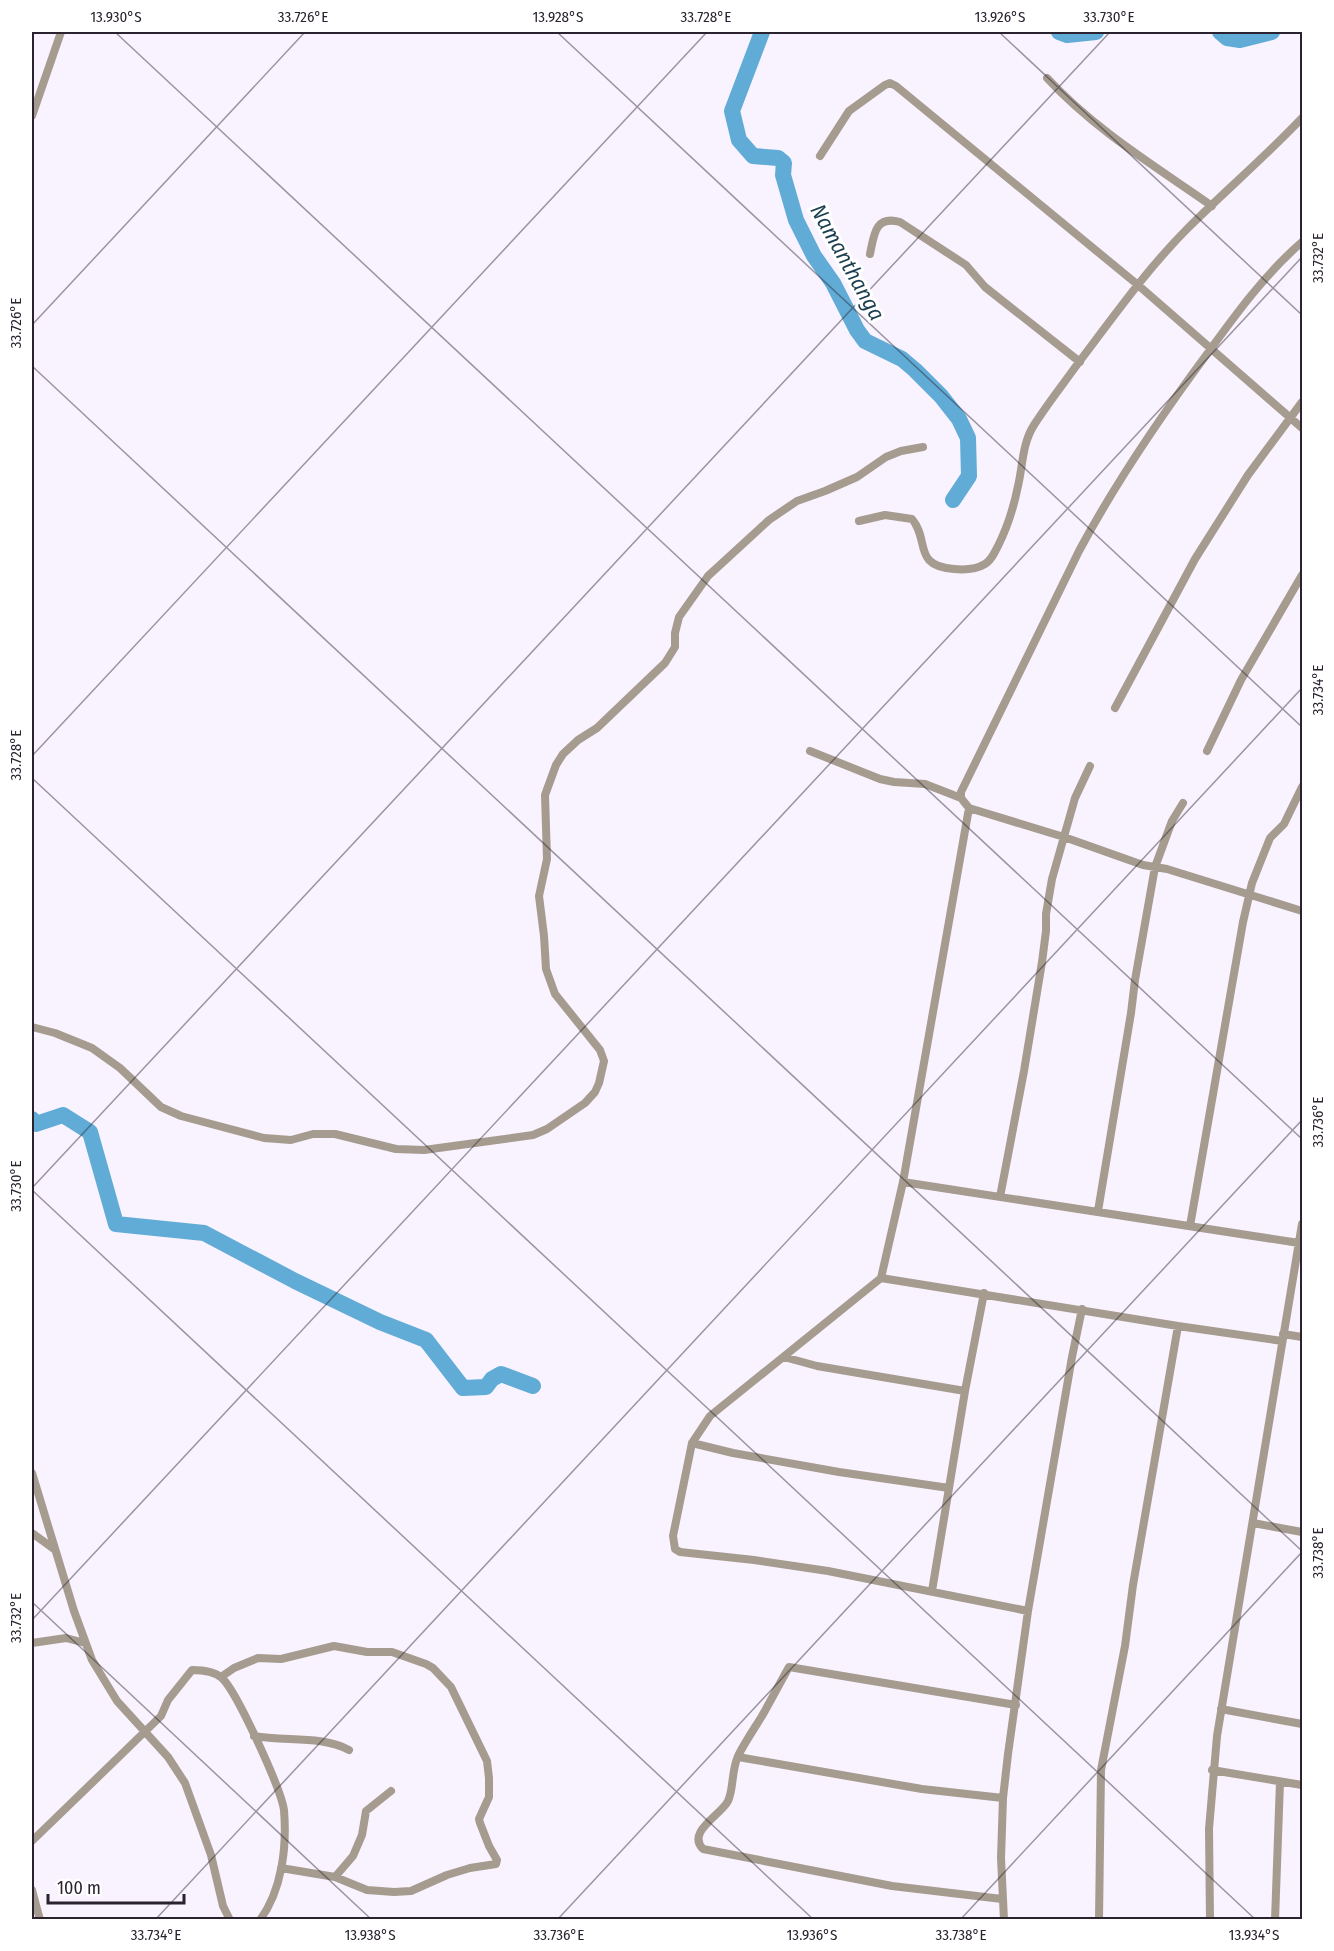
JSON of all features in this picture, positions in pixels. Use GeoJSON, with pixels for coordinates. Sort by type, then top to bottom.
{"type":"FeatureCollection","features":[{"type":"Feature","properties":{"kind":"street"},"geometry":{"type":"LineString","coordinates":[[32,116],[61,32]]}},
{"type":"Feature","properties":{"kind":"street"},"geometry":{"type":"LineString","coordinates":[[1047,78],[1066,99],[1097,126],[1212,206]]}},
{"type":"Feature","properties":{"kind":"street"},"geometry":{"type":"LineString","coordinates":[[820,156],[849,111],[885,85],[890,83],[896,86],[1138,285],[1302,428]]}},
{"type":"Feature","properties":{"kind":"street"},"geometry":{"type":"LineString","coordinates":[[859,520],[885,515],[912,519],[918,528],[925,556],[936,566],[966,570],[986,564],[1002,537],[1016,497],[1026,441],[1047,406],[1159,260],[1302,118]]}},
{"type":"Feature","properties":{"kind":"street"},"geometry":{"type":"LineString","coordinates":[[870,254],[875,229],[891,219],[900,222],[966,265],[985,287],[1080,362]]}},
{"type":"Feature","properties":{"kind":"street"},"geometry":{"type":"LineString","coordinates":[[961,798],[961,792],[1088,534],[1166,410],[1210,349],[1281,260],[1302,242]]}},
{"type":"Feature","properties":{"kind":"street"},"geometry":{"type":"LineString","coordinates":[[1115,708],[1195,559],[1248,476],[1302,402]]}},
{"type":"Feature","properties":{"kind":"street"},"geometry":{"type":"LineString","coordinates":[[32,1027],[55,1033],[99,1053],[120,1068],[161,1107],[181,1116],[264,1138],[291,1140],[313,1134],[335,1134],[396,1149],[424,1150],[533,1135],[572,1113],[595,1092],[604,1061],[600,1050],[555,994],[546,969],[539,896],[547,859],[545,795],[556,765],[563,754],[578,740],[597,728],[665,663],[675,647],[675,633],[679,617],[708,576],[769,520],[797,501],[857,477],[886,457],[901,451],[923,447]]}},
{"type":"Feature","properties":{"kind":"street"},"geometry":{"type":"LineString","coordinates":[[1207,751],[1241,680],[1302,575]]}},
{"type":"Feature","properties":{"kind":"street"},"geometry":{"type":"LineString","coordinates":[[810,751],[880,779],[926,784],[961,798],[969,808],[1064,837],[1143,865],[1167,869],[1302,911]]}},
{"type":"Feature","properties":{"kind":"street"},"geometry":{"type":"LineString","coordinates":[[1000,1197],[1030,1038],[1046,932],[1049,893],[1075,798],[1090,766]]}},
{"type":"Feature","properties":{"kind":"street"},"geometry":{"type":"LineString","coordinates":[[1190,1226],[1249,895],[1270,838],[1284,824],[1302,787]]}},
{"type":"Feature","properties":{"kind":"street"},"geometry":{"type":"LineString","coordinates":[[1098,1211],[1155,867],[1172,821],[1183,803]]}},
{"type":"Feature","properties":{"kind":"street"},"geometry":{"type":"LineString","coordinates":[[969,808],[903,1182],[882,1278],[710,1416],[692,1443],[673,1536],[675,1549],[680,1552],[828,1571],[1028,1611]]}},
{"type":"Feature","properties":{"kind":"street"},"geometry":{"type":"LineString","coordinates":[[903,1182],[1299,1243]]}},
{"type":"Feature","properties":{"kind":"street"},"geometry":{"type":"LineString","coordinates":[[1210,1920],[1209,1829],[1212,1770],[1302,1224]]}},
{"type":"Feature","properties":{"kind":"street"},"geometry":{"type":"LineString","coordinates":[[882,1278],[1260,1339],[1302,1337]]}},
{"type":"Feature","properties":{"kind":"street"},"geometry":{"type":"LineString","coordinates":[[932,1592],[965,1391],[984,1293]]}},
{"type":"Feature","properties":{"kind":"street"},"geometry":{"type":"LineString","coordinates":[[1004,1920],[1002,1899],[1003,1798],[1028,1611],[1082,1310]]}},
{"type":"Feature","properties":{"kind":"street"},"geometry":{"type":"LineString","coordinates":[[1099,1920],[1101,1770],[1125,1646],[1133,1585],[1178,1326]]}},
{"type":"Feature","properties":{"kind":"street"},"geometry":{"type":"LineString","coordinates":[[784,1357],[817,1366],[965,1391]]}},
{"type":"Feature","properties":{"kind":"street"},"geometry":{"type":"LineString","coordinates":[[692,1443],[839,1473],[949,1488]]}},
{"type":"Feature","properties":{"kind":"street"},"geometry":{"type":"LineString","coordinates":[[32,1473],[85,1643],[107,1688],[168,1757],[185,1783],[211,1855],[224,1906],[230,1920]]}},
{"type":"Feature","properties":{"kind":"street"},"geometry":{"type":"LineString","coordinates":[[1253,1523],[1302,1532]]}},
{"type":"Feature","properties":{"kind":"street"},"geometry":{"type":"LineString","coordinates":[[32,1533],[54,1549]]}},
{"type":"Feature","properties":{"kind":"street"},"geometry":{"type":"LineString","coordinates":[[32,1643],[66,1638],[85,1643]]}},
{"type":"Feature","properties":{"kind":"street"},"geometry":{"type":"LineString","coordinates":[[221,1677],[234,1668],[258,1658],[281,1659],[334,1646],[359,1651],[392,1652],[433,1668],[451,1687],[486,1761],[489,1797],[479,1819],[498,1863],[447,1875],[411,1891],[394,1892],[367,1890],[335,1877],[281,1868]]}},
{"type":"Feature","properties":{"kind":"street"},"geometry":{"type":"LineString","coordinates":[[1002,1899],[892,1886],[703,1849],[699,1843],[700,1833],[729,1798],[738,1756],[789,1667],[1016,1705]]}},
{"type":"Feature","properties":{"kind":"street"},"geometry":{"type":"LineString","coordinates":[[32,1841],[161,1716],[168,1700],[192,1670],[209,1671],[221,1677],[232,1692],[271,1772],[283,1805],[284,1836],[281,1868],[275,1892],[260,1920]]}},
{"type":"Feature","properties":{"kind":"street"},"geometry":{"type":"LineString","coordinates":[[1221,1709],[1302,1724]]}},
{"type":"Feature","properties":{"kind":"street"},"geometry":{"type":"LineString","coordinates":[[254,1736],[275,1740],[311,1740],[349,1750]]}},
{"type":"Feature","properties":{"kind":"street"},"geometry":{"type":"LineString","coordinates":[[738,1756],[922,1789],[1003,1798]]}},
{"type":"Feature","properties":{"kind":"street"},"geometry":{"type":"LineString","coordinates":[[1212,1770],[1302,1785]]}},
{"type":"Feature","properties":{"kind":"street"},"geometry":{"type":"LineString","coordinates":[[1275,1920],[1281,1782]]}},
{"type":"Feature","properties":{"kind":"street"},"geometry":{"type":"LineString","coordinates":[[335,1877],[353,1856],[362,1835],[366,1811],[391,1791]]}},
{"type":"Feature","properties":{"kind":"street"},"geometry":{"type":"LineString","coordinates":[[32,1890],[40,1920]]}},
{"type":"Feature","properties":{"kind":"street"},"geometry":{"type":"LineString","coordinates":[[222,1920],[224,1906]]}},
{"type":"Feature","properties":{"kind":"waterway","name":"Namanthanga"},"geometry":{"type":"LineString","coordinates":[[762,32],[732,111],[739,140],[753,156],[778,158],[784,163],[783,175],[796,220],[814,256],[833,283],[865,341],[902,359],[941,396],[959,419],[968,438],[969,476],[953,500]]}},
{"type":"Feature","properties":{"kind":"waterway"},"geometry":{"type":"LineString","coordinates":[[1059,32],[1067,35],[1096,32]]}},
{"type":"Feature","properties":{"kind":"waterway"},"geometry":{"type":"LineString","coordinates":[[1220,32],[1227,38],[1240,40],[1272,32]]}},
{"type":"Feature","properties":{"kind":"waterway"},"geometry":{"type":"LineString","coordinates":[[32,1119],[36,1124],[63,1115],[90,1132],[116,1224],[204,1233],[380,1322],[426,1340],[463,1388],[486,1387],[492,1379],[501,1374],[533,1386]]}}]}
